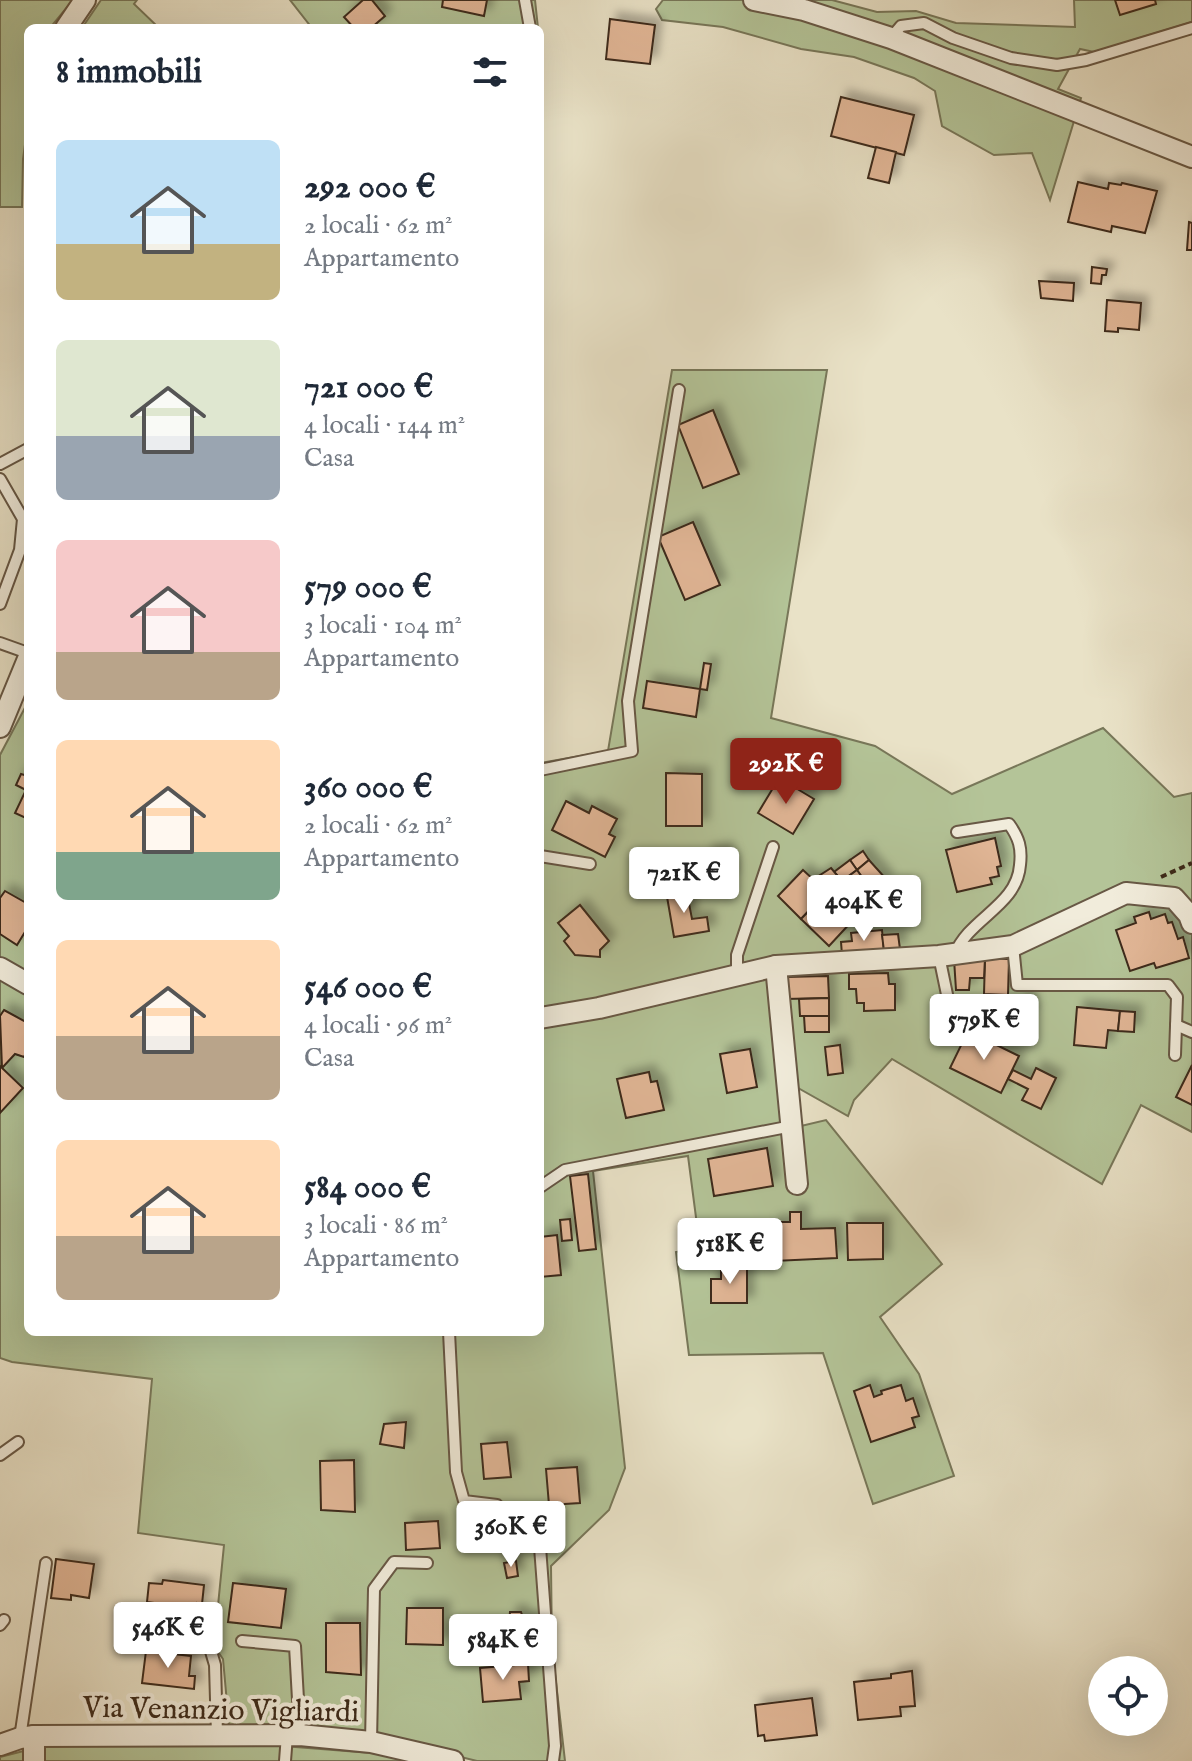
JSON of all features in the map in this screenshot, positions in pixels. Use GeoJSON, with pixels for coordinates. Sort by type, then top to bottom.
{"type":"FeatureCollection","features":[{"type":"Feature","properties":{"kind":"street"},"geometry":{"type":"LineString","coordinates":[[69,24],[85,0]]}},
{"type":"Feature","properties":{"kind":"street"},"geometry":{"type":"LineString","coordinates":[[754,0],[804,10],[891,38],[1192,157]]}},
{"type":"Feature","properties":{"kind":"street"},"geometry":{"type":"LineString","coordinates":[[0,727],[24,666]]}},
{"type":"Feature","properties":{"kind":"street"},"geometry":{"type":"LineString","coordinates":[[544,1017],[599,1008],[776,966],[947,955],[1013,946],[1126,893],[1174,898],[1192,923]]}},
{"type":"Feature","properties":{"kind":"street"},"geometry":{"type":"LineString","coordinates":[[776,966],[797,1184]]}},
{"type":"Feature","properties":{"kind":"street"},"geometry":{"type":"LineString","coordinates":[[0,968],[24,982]]}},
{"type":"Feature","properties":{"kind":"street","name":"Via Venanzio Vigliardi"},"geometry":{"type":"LineString","coordinates":[[0,1745],[27,1737],[294,1735],[371,1742],[453,1761]]}},
{"type":"Feature","properties":{"kind":"street"},"geometry":{"type":"LineString","coordinates":[[27,1737],[34,1761]]}},
{"type":"Feature","properties":{"kind":"lane"},"geometry":{"type":"LineString","coordinates":[[525,0],[529,24]]}},
{"type":"Feature","properties":{"kind":"lane"},"geometry":{"type":"LineString","coordinates":[[891,38],[901,26],[924,23],[953,38],[1011,58],[1057,65],[1086,60],[1192,28]]}},
{"type":"Feature","properties":{"kind":"lane"},"geometry":{"type":"LineString","coordinates":[[544,769],[632,751],[628,701],[679,390]]}},
{"type":"Feature","properties":{"kind":"lane"},"geometry":{"type":"LineString","coordinates":[[0,464],[24,451]]}},
{"type":"Feature","properties":{"kind":"lane"},"geometry":{"type":"LineString","coordinates":[[0,479],[23,519],[20,550],[0,604]]}},
{"type":"Feature","properties":{"kind":"lane"},"geometry":{"type":"LineString","coordinates":[[0,643],[24,654]]}},
{"type":"Feature","properties":{"kind":"lane"},"geometry":{"type":"LineString","coordinates":[[955,1033],[947,955],[961,938],[1009,895],[1020,872],[1021,852],[1018,837],[1009,824],[957,832]]}},
{"type":"Feature","properties":{"kind":"lane"},"geometry":{"type":"LineString","coordinates":[[737,976],[737,955],[773,847]]}},
{"type":"Feature","properties":{"kind":"lane"},"geometry":{"type":"LineString","coordinates":[[544,857],[590,864]]}},
{"type":"Feature","properties":{"kind":"lane"},"geometry":{"type":"LineString","coordinates":[[1013,946],[1017,985],[1168,985],[1177,997],[1175,1055]]}},
{"type":"Feature","properties":{"kind":"lane"},"geometry":{"type":"LineString","coordinates":[[1176,1025],[1192,1032]]}},
{"type":"Feature","properties":{"kind":"lane"},"geometry":{"type":"LineString","coordinates":[[544,1184],[565,1170],[792,1126]]}},
{"type":"Feature","properties":{"kind":"lane"},"geometry":{"type":"LineString","coordinates":[[449,1336],[456,1472],[464,1501],[497,1505]]}},
{"type":"Feature","properties":{"kind":"lane"},"geometry":{"type":"LineString","coordinates":[[0,1455],[18,1442]]}},
{"type":"Feature","properties":{"kind":"lane"},"geometry":{"type":"LineString","coordinates":[[553,1761],[555,1746],[540,1547],[554,1526]]}},
{"type":"Feature","properties":{"kind":"lane"},"geometry":{"type":"LineString","coordinates":[[371,1742],[374,1589],[394,1562],[427,1563]]}},
{"type":"Feature","properties":{"kind":"lane"},"geometry":{"type":"LineString","coordinates":[[27,1737],[46,1563]]}},
{"type":"Feature","properties":{"kind":"lane"},"geometry":{"type":"LineString","coordinates":[[205,1631],[215,1665],[217,1735]]}},
{"type":"Feature","properties":{"kind":"lane"},"geometry":{"type":"LineString","coordinates":[[242,1641],[295,1646],[294,1735],[285,1761]]}},
{"type":"Feature","properties":{"kind":"green space"},"geometry":{"type":"Polygon","coordinates":[[[0,0],[73,0],[53,24],[24,24],[22,207],[0,207],[0,0]]]}},
{"type":"Feature","properties":{"kind":"green space"},"geometry":{"type":"Polygon","coordinates":[[[101,0],[137,0],[134,4],[155,24],[85,24],[101,0]]]}},
{"type":"Feature","properties":{"kind":"green space"},"geometry":{"type":"Polygon","coordinates":[[[290,0],[535,0],[538,24],[309,24],[290,0]]]}},
{"type":"Feature","properties":{"kind":"green space"},"geometry":{"type":"Polygon","coordinates":[[[663,0],[832,0],[877,12],[916,11],[956,23],[1075,27],[1074,0],[1192,0],[1192,22],[1094,52],[1080,49],[1058,89],[1081,98],[1050,200],[1032,153],[994,155],[942,126],[935,91],[914,78],[854,57],[801,49],[723,27],[662,20],[656,9],[663,0]]]}},
{"type":"Feature","properties":{"kind":"green space"},"geometry":{"type":"Polygon","coordinates":[[[672,370],[827,370],[771,718],[875,746],[952,794],[1103,728],[1174,797],[1192,793],[1192,1132],[1141,1105],[1102,1184],[892,1059],[854,1100],[848,1116],[798,1088],[801,1126],[826,1120],[942,1264],[880,1317],[919,1374],[954,1476],[873,1504],[823,1353],[689,1355],[676,1252],[700,1248],[688,1156],[593,1171],[625,1468],[609,1510],[551,1566],[552,1647],[565,1761],[477,1761],[384,1738],[229,1725],[223,1659],[214,1646],[224,1545],[138,1533],[152,1379],[0,1358],[0,755],[24,710],[24,1336],[544,1336],[544,762],[608,751],[672,370]]]}},
{"type":"Feature","properties":{"kind":"green space"},"geometry":{"type":"Polygon","coordinates":[[[232,1742],[397,1755],[420,1761],[0,1761],[0,1757],[47,1745],[232,1742]]]}},
{"type":"Feature","properties":{"kind":"building"},"geometry":{"type":"Polygon","coordinates":[[[363,0],[372,0],[385,16],[376,24],[350,24],[344,17],[363,0]]]}},
{"type":"Feature","properties":{"kind":"building"},"geometry":{"type":"Polygon","coordinates":[[[443,0],[487,0],[484,16],[442,7],[443,0]]]}},
{"type":"Feature","properties":{"kind":"building"},"geometry":{"type":"Polygon","coordinates":[[[1115,0],[1155,0],[1156,4],[1120,15],[1115,0]]]}},
{"type":"Feature","properties":{"kind":"building"},"geometry":{"type":"Polygon","coordinates":[[[610,19],[655,25],[650,64],[606,59],[610,19]]]}},
{"type":"Feature","properties":{"kind":"building"},"geometry":{"type":"Polygon","coordinates":[[[841,97],[914,115],[904,155],[831,136],[841,97]]]}},
{"type":"Feature","properties":{"kind":"building"},"geometry":{"type":"Polygon","coordinates":[[[876,147],[896,152],[889,183],[868,178],[876,147]]]}},
{"type":"Feature","properties":{"kind":"building"},"geometry":{"type":"Polygon","coordinates":[[[1078,182],[1108,189],[1109,183],[1122,183],[1157,191],[1145,233],[1112,226],[1111,232],[1068,222],[1078,182]]]}},
{"type":"Feature","properties":{"kind":"building"},"geometry":{"type":"Polygon","coordinates":[[[1189,222],[1192,223],[1192,250],[1187,250],[1189,222]]]}},
{"type":"Feature","properties":{"kind":"building"},"geometry":{"type":"Polygon","coordinates":[[[1092,267],[1107,269],[1106,275],[1102,275],[1101,284],[1091,283],[1092,267]]]}},
{"type":"Feature","properties":{"kind":"building"},"geometry":{"type":"Polygon","coordinates":[[[1039,281],[1074,283],[1073,301],[1041,298],[1039,281]]]}},
{"type":"Feature","properties":{"kind":"building"},"geometry":{"type":"Polygon","coordinates":[[[1107,300],[1141,303],[1139,330],[1118,328],[1118,332],[1105,331],[1107,300]]]}},
{"type":"Feature","properties":{"kind":"building"},"geometry":{"type":"Polygon","coordinates":[[[713,410],[739,474],[703,488],[678,425],[713,410]]]}},
{"type":"Feature","properties":{"kind":"building"},"geometry":{"type":"Polygon","coordinates":[[[693,522],[720,585],[685,600],[658,537],[693,522]]]}},
{"type":"Feature","properties":{"kind":"building"},"geometry":{"type":"Polygon","coordinates":[[[704,663],[711,664],[707,690],[700,689],[704,663]]]}},
{"type":"Feature","properties":{"kind":"building"},"geometry":{"type":"Polygon","coordinates":[[[647,681],[700,689],[696,717],[643,708],[647,681]]]}},
{"type":"Feature","properties":{"kind":"building"},"geometry":{"type":"Polygon","coordinates":[[[666,773],[702,774],[702,826],[666,826],[666,773]]]}},
{"type":"Feature","properties":{"kind":"building"},"geometry":{"type":"Polygon","coordinates":[[[21,774],[24,775],[24,789],[16,785],[21,774]]]}},
{"type":"Feature","properties":{"kind":"building"},"geometry":{"type":"Polygon","coordinates":[[[779,778],[814,799],[793,834],[758,813],[779,778]]]}},
{"type":"Feature","properties":{"kind":"building"},"geometry":{"type":"Polygon","coordinates":[[[24,794],[24,817],[15,813],[24,794]]]}},
{"type":"Feature","properties":{"kind":"building"},"geometry":{"type":"Polygon","coordinates":[[[566,801],[589,813],[592,806],[617,819],[609,834],[615,837],[605,857],[552,830],[566,801]]]}},
{"type":"Feature","properties":{"kind":"building"},"geometry":{"type":"Polygon","coordinates":[[[995,838],[1001,866],[997,867],[999,876],[990,878],[992,884],[957,892],[946,850],[995,838]]]}},
{"type":"Feature","properties":{"kind":"building"},"geometry":{"type":"Polygon","coordinates":[[[726,849],[731,879],[709,882],[705,852],[726,849]]]}},
{"type":"Feature","properties":{"kind":"building"},"geometry":{"type":"Polygon","coordinates":[[[863,851],[869,860],[857,870],[850,860],[863,851]]]}},
{"type":"Feature","properties":{"kind":"building"},"geometry":{"type":"Polygon","coordinates":[[[850,860],[857,870],[842,881],[834,872],[850,860]]]}},
{"type":"Feature","properties":{"kind":"building"},"geometry":{"type":"Polygon","coordinates":[[[869,860],[887,880],[871,890],[857,870],[869,860]]]}},
{"type":"Feature","properties":{"kind":"building"},"geometry":{"type":"Polygon","coordinates":[[[831,868],[842,881],[827,892],[814,879],[831,868]]]}},
{"type":"Feature","properties":{"kind":"building"},"geometry":{"type":"Polygon","coordinates":[[[803,870],[827,892],[801,919],[778,896],[803,870]]]}},
{"type":"Feature","properties":{"kind":"building"},"geometry":{"type":"Polygon","coordinates":[[[857,870],[871,890],[846,912],[827,892],[857,870]]]}},
{"type":"Feature","properties":{"kind":"building"},"geometry":{"type":"Polygon","coordinates":[[[686,888],[692,919],[707,917],[709,931],[674,937],[666,891],[686,888]]]}},
{"type":"Feature","properties":{"kind":"building"},"geometry":{"type":"Polygon","coordinates":[[[5,891],[24,902],[24,934],[17,945],[0,934],[0,898],[5,891]]]}},
{"type":"Feature","properties":{"kind":"building"},"geometry":{"type":"Polygon","coordinates":[[[827,892],[854,919],[829,946],[801,919],[827,892]]]}},
{"type":"Feature","properties":{"kind":"building"},"geometry":{"type":"Polygon","coordinates":[[[580,905],[609,941],[600,950],[600,957],[575,955],[564,941],[569,936],[558,923],[580,905]]]}},
{"type":"Feature","properties":{"kind":"building"},"geometry":{"type":"Polygon","coordinates":[[[1149,912],[1151,919],[1165,914],[1168,923],[1172,922],[1178,939],[1183,937],[1189,958],[1156,968],[1154,963],[1130,971],[1116,930],[1136,923],[1134,917],[1149,912]]]}},
{"type":"Feature","properties":{"kind":"building"},"geometry":{"type":"Polygon","coordinates":[[[882,930],[884,951],[842,955],[841,942],[852,941],[851,933],[882,930]]]}},
{"type":"Feature","properties":{"kind":"building"},"geometry":{"type":"Polygon","coordinates":[[[898,934],[900,949],[884,951],[882,935],[898,934]]]}},
{"type":"Feature","properties":{"kind":"building"},"geometry":{"type":"Polygon","coordinates":[[[985,958],[1009,959],[1008,995],[984,994],[985,958]]]}},
{"type":"Feature","properties":{"kind":"building"},"geometry":{"type":"Polygon","coordinates":[[[985,958],[984,978],[970,978],[969,990],[956,990],[954,959],[985,958]]]}},
{"type":"Feature","properties":{"kind":"building"},"geometry":{"type":"Polygon","coordinates":[[[888,973],[889,984],[895,984],[895,1010],[864,1011],[864,1003],[857,1003],[856,989],[849,989],[849,974],[888,973]]]}},
{"type":"Feature","properties":{"kind":"building"},"geometry":{"type":"Polygon","coordinates":[[[828,976],[829,998],[785,999],[784,977],[828,976]]]}},
{"type":"Feature","properties":{"kind":"building"},"geometry":{"type":"Polygon","coordinates":[[[1019,997],[1030,998],[1029,1014],[1018,1013],[1019,997]]]}},
{"type":"Feature","properties":{"kind":"building"},"geometry":{"type":"Polygon","coordinates":[[[829,998],[829,1016],[800,1016],[799,999],[829,998]]]}},
{"type":"Feature","properties":{"kind":"building"},"geometry":{"type":"Polygon","coordinates":[[[1005,1003],[1019,1005],[1018,1020],[1004,1020],[1005,1003]]]}},
{"type":"Feature","properties":{"kind":"building"},"geometry":{"type":"Polygon","coordinates":[[[1077,1007],[1120,1011],[1118,1031],[1108,1030],[1106,1048],[1074,1045],[1077,1007]]]}},
{"type":"Feature","properties":{"kind":"building"},"geometry":{"type":"Polygon","coordinates":[[[4,1010],[24,1021],[24,1057],[15,1054],[2,1068],[0,1016],[4,1010]]]}},
{"type":"Feature","properties":{"kind":"building"},"geometry":{"type":"Polygon","coordinates":[[[1120,1011],[1135,1012],[1134,1032],[1118,1031],[1120,1011]]]}},
{"type":"Feature","properties":{"kind":"building"},"geometry":{"type":"Polygon","coordinates":[[[804,1016],[829,1016],[829,1032],[805,1032],[804,1016]]]}},
{"type":"Feature","properties":{"kind":"building"},"geometry":{"type":"Polygon","coordinates":[[[968,1031],[1019,1056],[1001,1093],[950,1068],[968,1031]]]}},
{"type":"Feature","properties":{"kind":"building"},"geometry":{"type":"Polygon","coordinates":[[[840,1045],[843,1073],[828,1075],[825,1047],[840,1045]]]}},
{"type":"Feature","properties":{"kind":"building"},"geometry":{"type":"Polygon","coordinates":[[[750,1049],[757,1087],[727,1093],[720,1054],[750,1049]]]}},
{"type":"Feature","properties":{"kind":"building"},"geometry":{"type":"Polygon","coordinates":[[[1192,1065],[1192,1105],[1176,1097],[1192,1065]]]}},
{"type":"Feature","properties":{"kind":"building"},"geometry":{"type":"Polygon","coordinates":[[[0,1066],[23,1088],[0,1113],[0,1066]]]}},
{"type":"Feature","properties":{"kind":"building"},"geometry":{"type":"Polygon","coordinates":[[[1036,1068],[1056,1078],[1041,1109],[1022,1100],[1028,1089],[1008,1079],[1013,1070],[1031,1079],[1036,1068]]]}},
{"type":"Feature","properties":{"kind":"building"},"geometry":{"type":"Polygon","coordinates":[[[649,1072],[651,1082],[657,1081],[664,1110],[626,1118],[617,1079],[649,1072]]]}},
{"type":"Feature","properties":{"kind":"building"},"geometry":{"type":"Polygon","coordinates":[[[767,1148],[773,1186],[714,1196],[708,1159],[767,1148]]]}},
{"type":"Feature","properties":{"kind":"building"},"geometry":{"type":"Polygon","coordinates":[[[588,1174],[596,1249],[579,1251],[570,1176],[588,1174]]]}},
{"type":"Feature","properties":{"kind":"building"},"geometry":{"type":"Polygon","coordinates":[[[790,1212],[801,1212],[801,1229],[835,1228],[837,1258],[774,1261],[772,1222],[790,1222],[790,1212]]]}},
{"type":"Feature","properties":{"kind":"building"},"geometry":{"type":"Polygon","coordinates":[[[570,1219],[572,1240],[562,1241],[560,1220],[570,1219]]]}},
{"type":"Feature","properties":{"kind":"building"},"geometry":{"type":"Polygon","coordinates":[[[847,1223],[883,1223],[883,1259],[848,1260],[847,1223]]]}},
{"type":"Feature","properties":{"kind":"building"},"geometry":{"type":"Polygon","coordinates":[[[557,1235],[561,1275],[544,1277],[544,1237],[557,1235]]]}},
{"type":"Feature","properties":{"kind":"building"},"geometry":{"type":"Polygon","coordinates":[[[721,1266],[747,1266],[747,1303],[711,1303],[711,1279],[721,1279],[721,1266]]]}},
{"type":"Feature","properties":{"kind":"building"},"geometry":{"type":"Polygon","coordinates":[[[870,1385],[874,1397],[882,1394],[881,1391],[901,1385],[906,1401],[913,1398],[919,1416],[912,1418],[915,1427],[871,1442],[854,1391],[870,1385]]]}},
{"type":"Feature","properties":{"kind":"building"},"geometry":{"type":"Polygon","coordinates":[[[406,1422],[404,1448],[380,1444],[384,1424],[406,1422]]]}},
{"type":"Feature","properties":{"kind":"building"},"geometry":{"type":"Polygon","coordinates":[[[507,1442],[511,1477],[484,1479],[481,1444],[507,1442]]]}},
{"type":"Feature","properties":{"kind":"building"},"geometry":{"type":"Polygon","coordinates":[[[354,1460],[355,1512],[321,1510],[320,1461],[354,1460]]]}},
{"type":"Feature","properties":{"kind":"building"},"geometry":{"type":"Polygon","coordinates":[[[577,1467],[580,1503],[549,1505],[546,1469],[577,1467]]]}},
{"type":"Feature","properties":{"kind":"building"},"geometry":{"type":"Polygon","coordinates":[[[438,1521],[440,1548],[406,1550],[405,1523],[438,1521]]]}},
{"type":"Feature","properties":{"kind":"building"},"geometry":{"type":"Polygon","coordinates":[[[56,1559],[94,1564],[89,1598],[71,1595],[71,1600],[51,1598],[56,1559]]]}},
{"type":"Feature","properties":{"kind":"building"},"geometry":{"type":"Polygon","coordinates":[[[516,1561],[518,1576],[507,1578],[504,1563],[516,1561]]]}},
{"type":"Feature","properties":{"kind":"building"},"geometry":{"type":"Polygon","coordinates":[[[163,1580],[204,1585],[202,1604],[197,1603],[195,1618],[153,1613],[155,1603],[147,1602],[149,1583],[162,1584],[163,1580]]]}},
{"type":"Feature","properties":{"kind":"building"},"geometry":{"type":"Polygon","coordinates":[[[233,1583],[286,1589],[281,1628],[228,1622],[233,1583]]]}},
{"type":"Feature","properties":{"kind":"building"},"geometry":{"type":"Polygon","coordinates":[[[407,1608],[443,1608],[443,1645],[406,1644],[407,1608]]]}},
{"type":"Feature","properties":{"kind":"building"},"geometry":{"type":"Polygon","coordinates":[[[510,1612],[521,1612],[523,1618],[536,1619],[534,1636],[508,1636],[510,1612]]]}},
{"type":"Feature","properties":{"kind":"building"},"geometry":{"type":"Polygon","coordinates":[[[326,1623],[360,1623],[361,1675],[326,1672],[326,1623]]]}},
{"type":"Feature","properties":{"kind":"building"},"geometry":{"type":"Polygon","coordinates":[[[146,1651],[191,1656],[189,1676],[195,1676],[194,1689],[142,1683],[146,1651]]]}},
{"type":"Feature","properties":{"kind":"building"},"geometry":{"type":"Polygon","coordinates":[[[528,1664],[529,1681],[519,1682],[521,1699],[483,1702],[480,1668],[528,1664]]]}},
{"type":"Feature","properties":{"kind":"building"},"geometry":{"type":"Polygon","coordinates":[[[912,1671],[915,1706],[900,1707],[901,1716],[858,1720],[854,1682],[891,1678],[891,1674],[912,1671]]]}},
{"type":"Feature","properties":{"kind":"building"},"geometry":{"type":"Polygon","coordinates":[[[812,1698],[817,1735],[765,1741],[764,1735],[758,1736],[755,1705],[812,1698]]]}}]}
